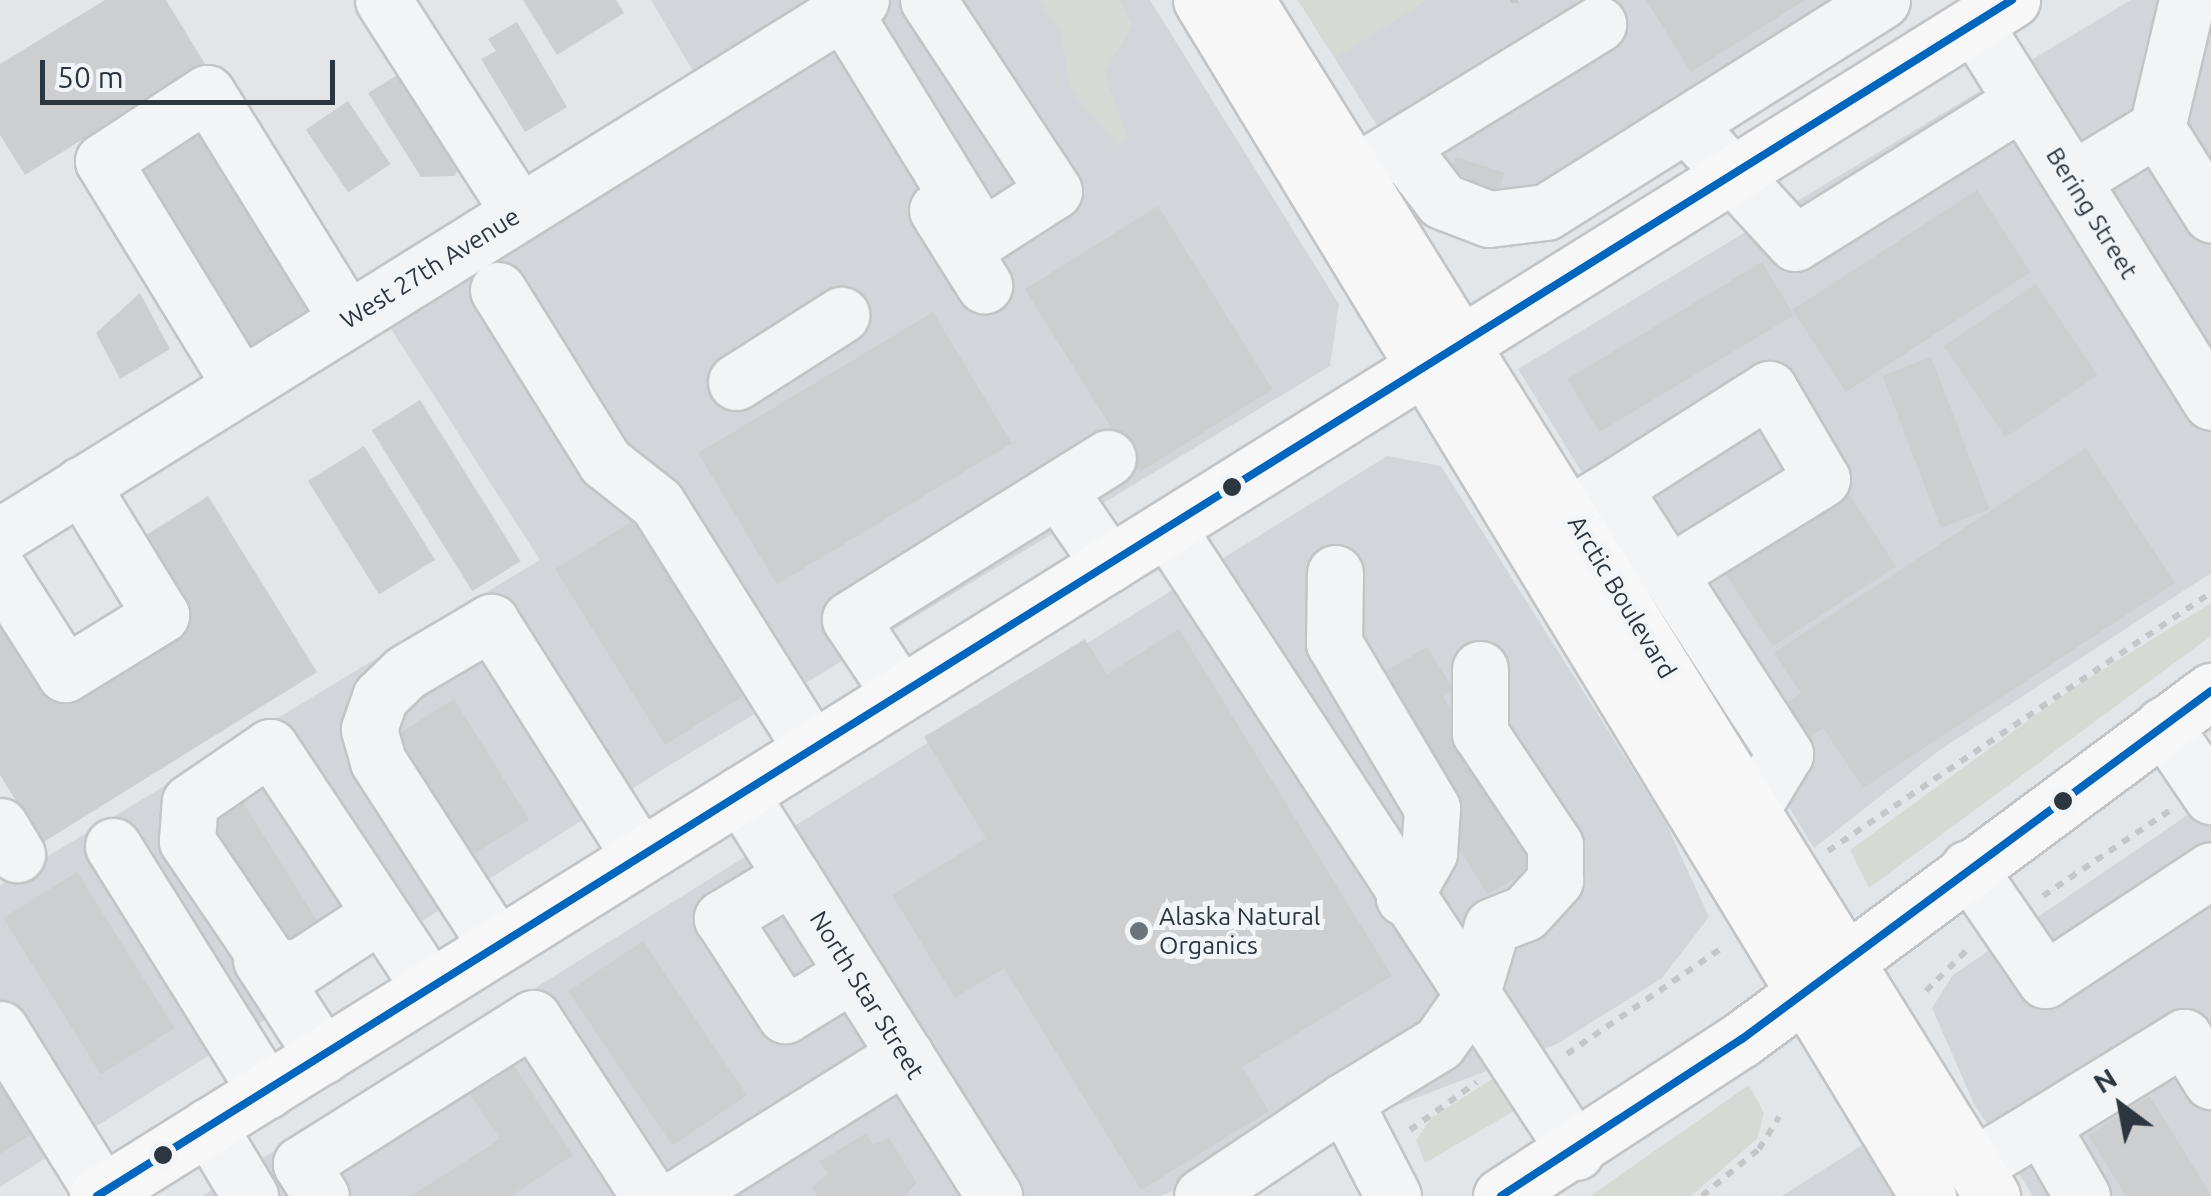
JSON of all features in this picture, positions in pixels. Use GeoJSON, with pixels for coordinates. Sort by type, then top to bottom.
{"type":"FeatureCollection","features":[{"type":"Feature","properties":{"kind":"main road","name":"Arctic Boulevard"},"geometry":{"type":"LineString","coordinates":[[1201,0],[1445,353],[1823,975],[1983,1181]]}},
{"type":"Feature","properties":{"kind":"main road","name":"Arctic Boulevard"},"geometry":{"type":"LineString","coordinates":[[1246,0],[1378,159],[1445,353],[1592,501],[1650,644],[1750,810],[1928,1196]]}},
{"type":"Feature","properties":{"kind":"main road"},"geometry":{"type":"LineString","coordinates":[[99,1194],[1993,12]]}},
{"type":"Feature","properties":{"kind":"main road"},"geometry":{"type":"LineString","coordinates":[[1501,1196],[1576,1152],[2211,691]]}},
{"type":"Feature","properties":{"kind":"street"},"geometry":{"type":"LineString","coordinates":[[383,0],[519,212]]}},
{"type":"Feature","properties":{"kind":"street"},"geometry":{"type":"LineString","coordinates":[[842,12],[982,237],[1054,191],[928,0]]}},
{"type":"Feature","properties":{"kind":"street"},"geometry":{"type":"LineString","coordinates":[[1598,24],[1378,159],[1442,201],[1489,219],[1546,212],[1882,0]]}},
{"type":"Feature","properties":{"kind":"street"},"geometry":{"type":"LineString","coordinates":[[2072,180],[2158,128],[2190,54],[2187,0]]}},
{"type":"Feature","properties":{"kind":"street"},"geometry":{"type":"LineString","coordinates":[[842,12],[984,285]]}},
{"type":"Feature","properties":{"kind":"street","name":"West 27th Avenue"},"geometry":{"type":"LineString","coordinates":[[0,536],[842,12]]}},
{"type":"Feature","properties":{"kind":"street","name":"Bering Street"},"geometry":{"type":"LineString","coordinates":[[1993,12],[2022,101],[2210,399]]}},
{"type":"Feature","properties":{"kind":"street"},"geometry":{"type":"LineString","coordinates":[[241,386],[103,161],[207,94],[348,319]]}},
{"type":"Feature","properties":{"kind":"street"},"geometry":{"type":"LineString","coordinates":[[1686,124],[1737,172],[1795,244],[2022,101]]}},
{"type":"Feature","properties":{"kind":"street"},"geometry":{"type":"LineString","coordinates":[[2158,128],[2211,214]]}},
{"type":"Feature","properties":{"kind":"street"},"geometry":{"type":"LineString","coordinates":[[1546,212],[1580,269]]}},
{"type":"Feature","properties":{"kind":"street"},"geometry":{"type":"LineString","coordinates":[[498,290],[605,462],[657,503],[812,749]]}},
{"type":"Feature","properties":{"kind":"street"},"geometry":{"type":"LineString","coordinates":[[736,382],[841,316]]}},
{"type":"Feature","properties":{"kind":"street"},"geometry":{"type":"LineString","coordinates":[[1650,644],[1681,593],[1822,479],[1769,390],[1592,501],[1681,593],[1786,754],[1750,810]]}},
{"type":"Feature","properties":{"kind":"street"},"geometry":{"type":"LineString","coordinates":[[900,694],[850,619],[1108,458]]}},
{"type":"Feature","properties":{"kind":"street"},"geometry":{"type":"LineString","coordinates":[[0,572],[66,674],[160,615],[81,485]]}},
{"type":"Feature","properties":{"kind":"street"},"geometry":{"type":"LineString","coordinates":[[1058,490],[1109,564]]}},
{"type":"Feature","properties":{"kind":"street"},"geometry":{"type":"LineString","coordinates":[[1166,528],[1470,999],[1576,1152]]}},
{"type":"Feature","properties":{"kind":"street"},"geometry":{"type":"LineString","coordinates":[[1335,573],[1334,643],[1432,808],[1429,853],[1404,896]]}},
{"type":"Feature","properties":{"kind":"street"},"geometry":{"type":"LineString","coordinates":[[498,946],[378,761],[370,729],[380,697],[406,672],[491,622],[640,857]]}},
{"type":"Feature","properties":{"kind":"street"},"geometry":{"type":"LineString","coordinates":[[1202,1196],[1438,1043],[1470,999],[1492,926],[1525,912],[1555,880],[1558,852],[1480,733],[1480,670]]}},
{"type":"Feature","properties":{"kind":"street"},"geometry":{"type":"LineString","coordinates":[[2163,725],[2208,792]]}},
{"type":"Feature","properties":{"kind":"street"},"geometry":{"type":"LineString","coordinates":[[323,1056],[261,960],[183,819],[203,789],[270,747],[430,988]]}},
{"type":"Feature","properties":{"kind":"street","name":"North Star Street"},"geometry":{"type":"LineString","coordinates":[[740,794],[994,1196]]}},
{"type":"Feature","properties":{"kind":"street"},"geometry":{"type":"LineString","coordinates":[[113,846],[266,1091]]}},
{"type":"Feature","properties":{"kind":"street"},"geometry":{"type":"LineString","coordinates":[[1968,868],[2046,980],[2211,870]]}},
{"type":"Feature","properties":{"kind":"street"},"geometry":{"type":"LineString","coordinates":[[792,876],[722,918],[785,1015],[852,974]]}},
{"type":"Feature","properties":{"kind":"street"},"geometry":{"type":"LineString","coordinates":[[261,960],[274,969],[301,966],[380,914]]}},
{"type":"Feature","properties":{"kind":"street"},"geometry":{"type":"LineString","coordinates":[[321,1196],[301,1164],[533,1018],[649,1196]]}},
{"type":"Feature","properties":{"kind":"street"},"geometry":{"type":"LineString","coordinates":[[0,1028],[99,1194]]}},
{"type":"Feature","properties":{"kind":"street"},"geometry":{"type":"LineString","coordinates":[[1983,1181],[2041,1125],[2184,1037],[2211,1081]]}},
{"type":"Feature","properties":{"kind":"street"},"geometry":{"type":"LineString","coordinates":[[680,1196],[905,1054]]}},
{"type":"Feature","properties":{"kind":"street"},"geometry":{"type":"LineString","coordinates":[[1344,1101],[1393,1196]]}},
{"type":"Feature","properties":{"kind":"street"},"geometry":{"type":"LineString","coordinates":[[2041,1125],[2082,1196]]}},
{"type":"Feature","properties":{"kind":"street"},"geometry":{"type":"LineString","coordinates":[[208,1126],[250,1196]]}},
{"type":"Feature","properties":{"kind":"path"},"geometry":{"type":"LineString","coordinates":[[1510,0],[1526,0]]}},
{"type":"Feature","properties":{"kind":"path"},"geometry":{"type":"LineString","coordinates":[[1811,864],[2211,594]]}},
{"type":"Feature","properties":{"kind":"path"},"geometry":{"type":"LineString","coordinates":[[1926,991],[2006,922],[2208,792]]}},
{"type":"Feature","properties":{"kind":"path"},"geometry":{"type":"LineString","coordinates":[[1702,1196],[1759,1150],[1779,1116]]}},
{"type":"Feature","properties":{"kind":"shaded area"},"geometry":{"type":"Polygon","coordinates":[[[651,0],[1150,0],[1339,304],[1330,366],[670,765],[0,1187],[0,885],[540,560],[382,315],[694,73],[651,0]]]}},
{"type":"Feature","properties":{"kind":"shaded area"},"geometry":{"type":"Polygon","coordinates":[[[1038,0],[1119,0],[1132,25],[1104,73],[1128,139],[1117,146],[1070,88],[1061,30],[1038,0]]]}},
{"type":"Feature","properties":{"kind":"shaded area"},"geometry":{"type":"Polygon","coordinates":[[[1298,0],[1913,0],[1511,248],[1442,229],[1298,0]]]}},
{"type":"Feature","properties":{"kind":"shaded area"},"geometry":{"type":"Polygon","coordinates":[[[1298,0],[1427,0],[1335,58],[1298,0]]]}},
{"type":"Feature","properties":{"kind":"shaded area"},"geometry":{"type":"Polygon","coordinates":[[[2131,0],[2211,0],[2211,573],[1937,752],[1814,848],[1518,369],[2131,0]]]}},
{"type":"Feature","properties":{"kind":"shaded area"},"geometry":{"type":"Polygon","coordinates":[[[1387,456],[1441,466],[1664,819],[1709,917],[1662,978],[1557,1044],[1160,1196],[202,1196],[1387,456]]]}},
{"type":"Feature","properties":{"kind":"shaded area"},"geometry":{"type":"Polygon","coordinates":[[[2211,603],[2211,636],[1869,888],[1850,850],[2073,688],[2211,603]]]}},
{"type":"Feature","properties":{"kind":"shaded area"},"geometry":{"type":"Polygon","coordinates":[[[2211,799],[2211,1196],[2033,1196],[1974,1104],[1932,1008],[1953,975],[2211,799]]]}},
{"type":"Feature","properties":{"kind":"shaded area"},"geometry":{"type":"Polygon","coordinates":[[[1505,1071],[1519,1108],[1425,1163],[1416,1140],[1431,1118],[1505,1071]]]}},
{"type":"Feature","properties":{"kind":"shaded area"},"geometry":{"type":"Polygon","coordinates":[[[1749,1085],[1764,1113],[1757,1139],[1691,1196],[1590,1196],[1749,1085]]]}},
{"type":"Feature","properties":{"kind":"shaded area"},"geometry":{"type":"Polygon","coordinates":[[[1862,1145],[1894,1196],[1782,1196],[1862,1145]]]}},
{"type":"Feature","properties":{"kind":"building"},"geometry":{"type":"Polygon","coordinates":[[[105,0],[166,0],[205,64],[25,175],[0,135],[0,64],[105,0]]]}},
{"type":"Feature","properties":{"kind":"building"},"geometry":{"type":"Polygon","coordinates":[[[523,0],[616,0],[624,13],[557,55],[523,0]]]}},
{"type":"Feature","properties":{"kind":"building"},"geometry":{"type":"Polygon","coordinates":[[[1646,0],[1805,0],[1691,72],[1646,0]]]}},
{"type":"Feature","properties":{"kind":"building"},"geometry":{"type":"Polygon","coordinates":[[[517,22],[567,107],[525,132],[481,59],[496,51],[488,39],[517,22]]]}},
{"type":"Feature","properties":{"kind":"building"},"geometry":{"type":"Polygon","coordinates":[[[419,62],[468,143],[455,176],[421,177],[368,93],[419,62]]]}},
{"type":"Feature","properties":{"kind":"building"},"geometry":{"type":"Polygon","coordinates":[[[348,101],[390,164],[348,193],[306,130],[348,101]]]}},
{"type":"Feature","properties":{"kind":"building"},"geometry":{"type":"Polygon","coordinates":[[[203,113],[322,303],[244,352],[125,162],[203,113]]]}},
{"type":"Feature","properties":{"kind":"building"},"geometry":{"type":"Polygon","coordinates":[[[1456,157],[1505,173],[1498,192],[1450,176],[1456,157]]]}},
{"type":"Feature","properties":{"kind":"building"},"geometry":{"type":"Polygon","coordinates":[[[1977,190],[2030,272],[1846,392],[1792,310],[1977,190]]]}},
{"type":"Feature","properties":{"kind":"building"},"geometry":{"type":"Polygon","coordinates":[[[1158,206],[1272,389],[1139,472],[1025,289],[1158,206]]]}},
{"type":"Feature","properties":{"kind":"building"},"geometry":{"type":"Polygon","coordinates":[[[1762,262],[1794,315],[1599,432],[1567,379],[1762,262]]]}},
{"type":"Feature","properties":{"kind":"building"},"geometry":{"type":"Polygon","coordinates":[[[2036,284],[2098,375],[2005,437],[1944,346],[2036,284]]]}},
{"type":"Feature","properties":{"kind":"building"},"geometry":{"type":"Polygon","coordinates":[[[140,293],[170,349],[120,379],[96,333],[140,293]]]}},
{"type":"Feature","properties":{"kind":"building"},"geometry":{"type":"Polygon","coordinates":[[[933,312],[1012,443],[777,584],[698,453],[933,312]]]}},
{"type":"Feature","properties":{"kind":"building"},"geometry":{"type":"Polygon","coordinates":[[[1931,357],[1989,509],[1941,528],[1882,376],[1931,357]]]}},
{"type":"Feature","properties":{"kind":"building"},"geometry":{"type":"Polygon","coordinates":[[[420,400],[521,561],[472,591],[372,430],[420,400]]]}},
{"type":"Feature","properties":{"kind":"building"},"geometry":{"type":"Polygon","coordinates":[[[364,446],[435,560],[379,595],[308,481],[364,446]]]}},
{"type":"Feature","properties":{"kind":"building"},"geometry":{"type":"Polygon","coordinates":[[[2086,448],[2175,583],[1863,788],[1823,728],[1808,738],[1785,704],[1801,693],[1774,653],[2086,448]]]}},
{"type":"Feature","properties":{"kind":"building"},"geometry":{"type":"Polygon","coordinates":[[[1847,491],[1896,566],[1773,647],[1724,571],[1847,491]]]}},
{"type":"Feature","properties":{"kind":"building"},"geometry":{"type":"Polygon","coordinates":[[[208,496],[317,672],[42,843],[0,775],[0,626],[15,617],[64,696],[181,623],[132,544],[208,496]]]}},
{"type":"Feature","properties":{"kind":"building"},"geometry":{"type":"Polygon","coordinates":[[[634,520],[744,696],[665,745],[555,569],[634,520]]]}},
{"type":"Feature","properties":{"kind":"building","name":"Alaska Natural Organics"},"geometry":{"type":"Polygon","coordinates":[[[1179,629],[1392,976],[1242,1067],[1269,1111],[1141,1190],[1004,968],[955,998],[892,895],[986,838],[924,737],[1085,639],[1107,674],[1179,629]]]}},
{"type":"Feature","properties":{"kind":"building"},"geometry":{"type":"Polygon","coordinates":[[[1427,647],[1454,690],[1443,697],[1545,859],[1488,895],[1445,826],[1376,677],[1427,647]]]}},
{"type":"Feature","properties":{"kind":"building"},"geometry":{"type":"Polygon","coordinates":[[[454,699],[529,819],[461,862],[385,742],[454,699]]]}},
{"type":"Feature","properties":{"kind":"building"},"geometry":{"type":"Polygon","coordinates":[[[243,802],[320,925],[274,954],[197,831],[243,802]]]}},
{"type":"Feature","properties":{"kind":"building"},"geometry":{"type":"Polygon","coordinates":[[[77,872],[175,1028],[101,1074],[3,918],[77,872]]]}},
{"type":"Feature","properties":{"kind":"building"},"geometry":{"type":"Polygon","coordinates":[[[643,941],[747,1095],[672,1146],[568,991],[643,941]]]}},
{"type":"Feature","properties":{"kind":"building"},"geometry":{"type":"Polygon","coordinates":[[[511,1061],[573,1155],[511,1196],[411,1196],[500,1139],[467,1090],[511,1061]]]}},
{"type":"Feature","properties":{"kind":"building"},"geometry":{"type":"Polygon","coordinates":[[[0,1069],[38,1130],[0,1154],[0,1069]]]}},
{"type":"Feature","properties":{"kind":"building"},"geometry":{"type":"Polygon","coordinates":[[[2150,1096],[2211,1196],[2126,1196],[2088,1135],[2150,1096]]]}},
{"type":"Feature","properties":{"kind":"building"},"geometry":{"type":"Polygon","coordinates":[[[866,1133],[873,1145],[889,1138],[917,1183],[904,1196],[818,1196],[812,1187],[828,1174],[819,1162],[866,1133]]]}},
{"type":"Feature","properties":{"kind":"transit line"},"geometry":{"type":"LineString","coordinates":[[97,1196],[2012,0]]}},
{"type":"Feature","properties":{"kind":"transit line"},"geometry":{"type":"LineString","coordinates":[[1501,1196],[1742,1039],[2211,691]]}},
{"type":"Feature","properties":{"kind":"place","name":"Alaska Natural Organics"},"geometry":{"type":"Point","coordinates":[1139,931]}}]}
